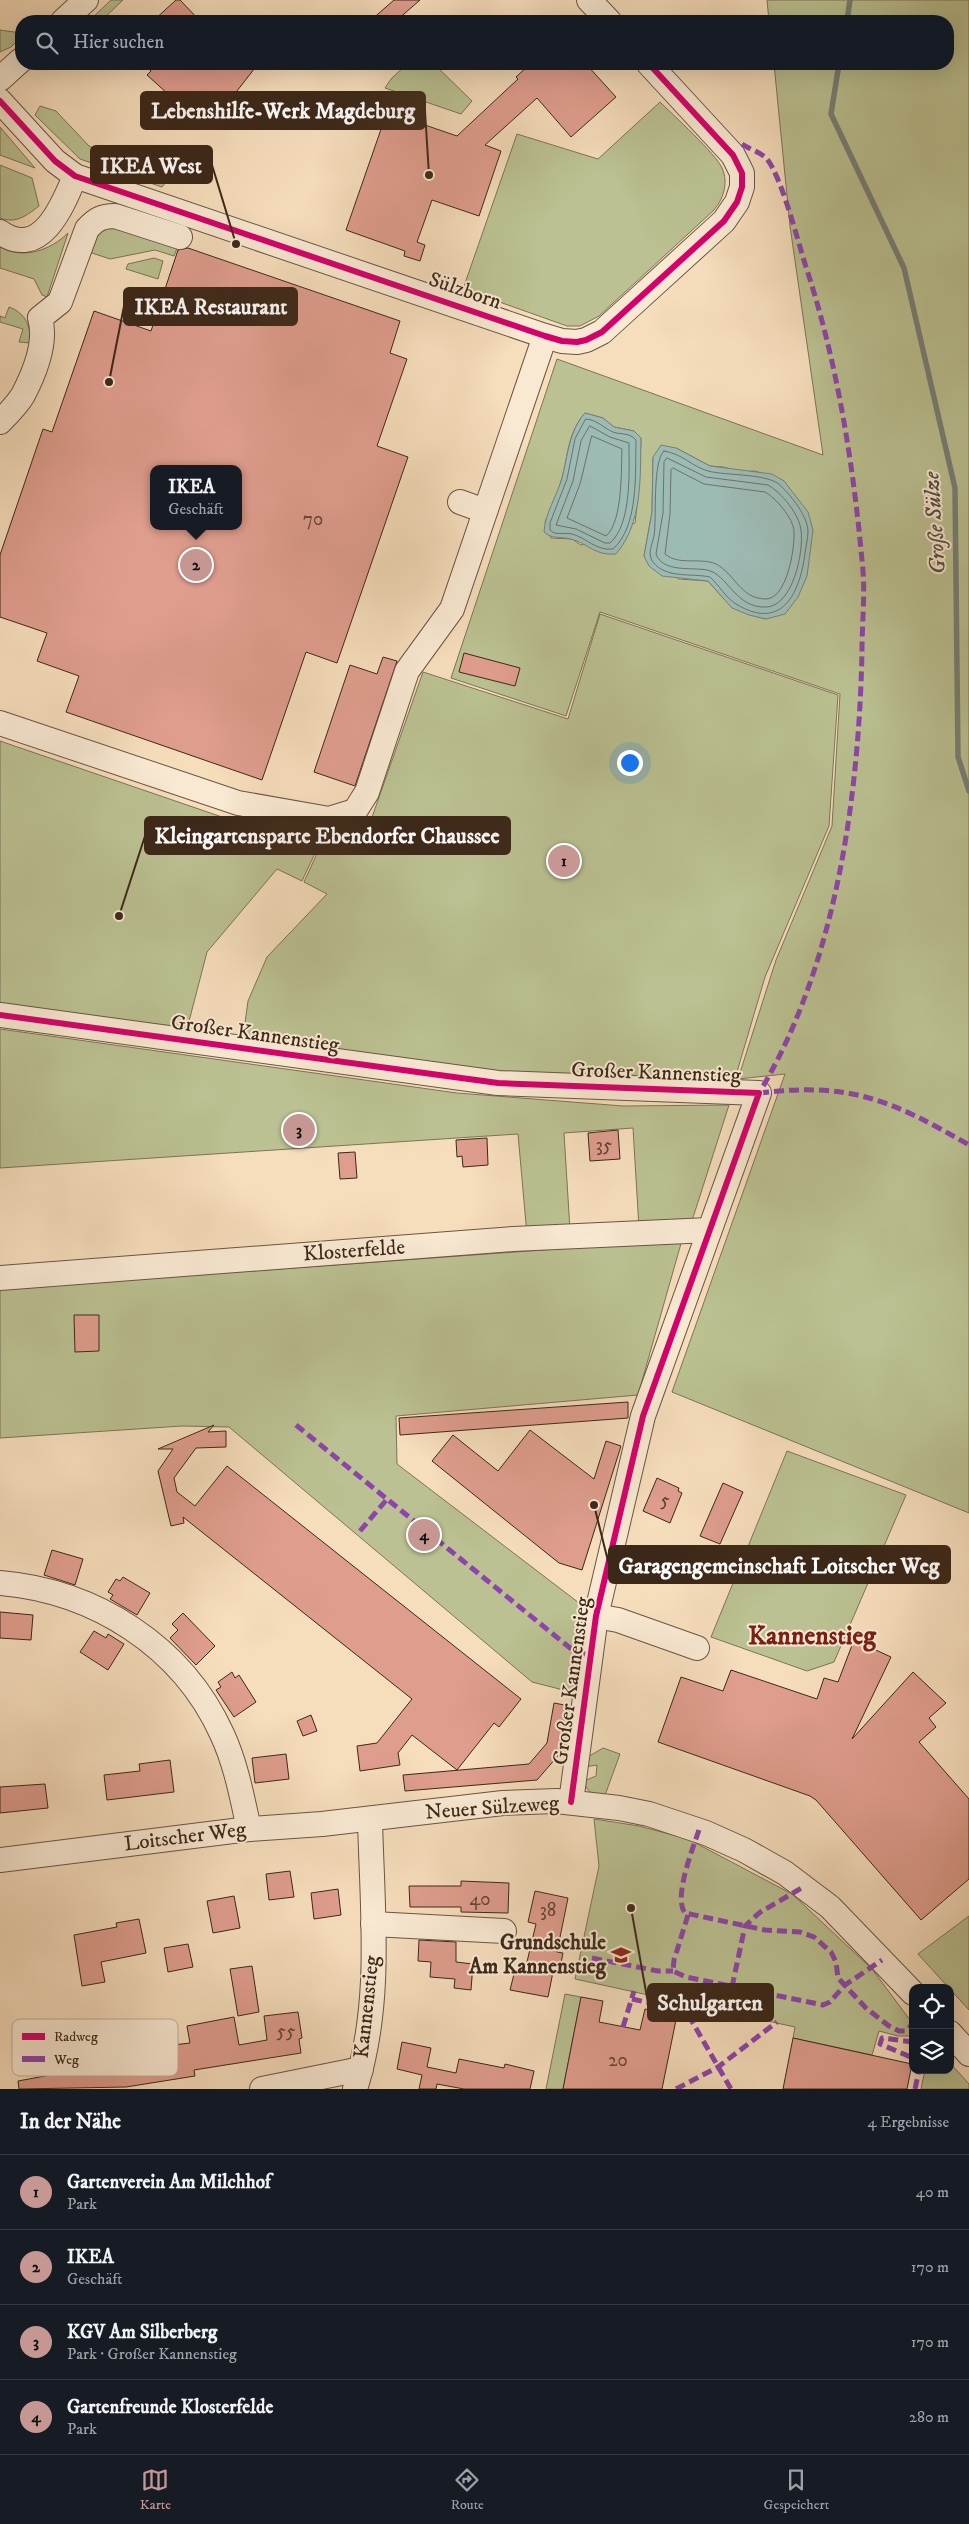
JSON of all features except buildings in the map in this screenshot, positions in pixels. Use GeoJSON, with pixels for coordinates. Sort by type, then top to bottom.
{"type":"FeatureCollection","features":[{"type":"Feature","properties":{"kind":"street"},"geometry":{"type":"LineString","coordinates":[[70,15],[86,0]]}},
{"type":"Feature","properties":{"kind":"street"},"geometry":{"type":"LineString","coordinates":[[589,0],[603,15]]}},
{"type":"Feature","properties":{"kind":"street"},"geometry":{"type":"LineString","coordinates":[[0,79],[15,65]]}},
{"type":"Feature","properties":{"kind":"street","name":"Sülzborn"},"geometry":{"type":"LineString","coordinates":[[0,102],[55,161],[75,176],[545,336],[562,341],[577,342],[593,337],[606,329],[724,221],[740,195],[742,179],[738,164],[738,145],[656,70]]}},
{"type":"Feature","properties":{"kind":"street"},"geometry":{"type":"LineString","coordinates":[[0,232],[12,239],[32,238],[44,230],[55,219],[75,176]]}},
{"type":"Feature","properties":{"kind":"street"},"geometry":{"type":"LineString","coordinates":[[0,422],[22,397],[42,340],[40,318],[60,302],[82,239],[94,221],[104,216],[115,216],[180,238]]}},
{"type":"Feature","properties":{"kind":"street"},"geometry":{"type":"LineString","coordinates":[[0,723],[238,803],[329,819],[355,811],[367,792],[407,670],[452,609],[545,336]]}},
{"type":"Feature","properties":{"kind":"street"},"geometry":{"type":"LineString","coordinates":[[460,502],[486,511]]}},
{"type":"Feature","properties":{"kind":"street","name":"Großer Kannenstieg"},"geometry":{"type":"LineString","coordinates":[[0,1015],[491,1082],[759,1093],[643,1416],[596,1616],[571,1802]]}},
{"type":"Feature","properties":{"kind":"street","name":"Klosterfelde"},"geometry":{"type":"LineString","coordinates":[[0,1278],[513,1239],[709,1230]]}},
{"type":"Feature","properties":{"kind":"street"},"geometry":{"type":"LineString","coordinates":[[0,1583],[54,1592],[101,1610],[137,1631],[175,1665],[208,1708],[223,1736],[234,1766],[249,1829]]}},
{"type":"Feature","properties":{"kind":"street"},"geometry":{"type":"LineString","coordinates":[[596,1616],[626,1623],[698,1648]]}},
{"type":"Feature","properties":{"kind":"street","name":"Neuer Sülzeweg"},"geometry":{"type":"LineString","coordinates":[[370,1819],[503,1803],[571,1802],[634,1810],[673,1821],[724,1840],[776,1867],[805,1886],[830,1907],[909,1989]]}},
{"type":"Feature","properties":{"kind":"street","name":"Loitscher Weg"},"geometry":{"type":"LineString","coordinates":[[0,1860],[249,1829],[295,1827],[370,1819]]}},
{"type":"Feature","properties":{"kind":"street","name":"Kannenstieg"},"geometry":{"type":"LineString","coordinates":[[357,2084],[371,2007],[373,1924],[370,1819]]}},
{"type":"Feature","properties":{"kind":"street","name":"Kannenstieg"},"geometry":{"type":"LineString","coordinates":[[373,1924],[504,1931]]}},
{"type":"Feature","properties":{"kind":"street"},"geometry":{"type":"LineString","coordinates":[[954,2037],[969,2054]]}},
{"type":"Feature","properties":{"kind":"street"},"geometry":{"type":"LineString","coordinates":[[262,2089],[357,2084]]}},
{"type":"Feature","properties":{"kind":"green space"},"geometry":{"type":"Polygon","coordinates":[[[111,0],[123,0],[107,15],[95,15],[111,0]]]}},
{"type":"Feature","properties":{"kind":"green space"},"geometry":{"type":"Polygon","coordinates":[[[767,0],[969,0],[969,1513],[672,1392],[785,1074],[738,1079],[776,960],[832,826],[840,694],[600,612],[566,716],[451,678],[557,359],[823,455],[790,226],[775,70],[954,70],[954,15],[768,15],[767,0]],[[585,413],[575,428],[569,444],[560,484],[545,522],[551,538],[572,539],[581,545],[635,523],[639,488],[641,438],[634,431],[614,427],[603,418],[585,413]],[[676,448],[653,458],[652,512],[644,556],[679,579],[708,581],[733,606],[766,619],[794,495],[784,481],[755,471],[741,472],[710,466],[676,448]]]}},
{"type":"Feature","properties":{"kind":"green space"},"geometry":{"type":"Polygon","coordinates":[[[0,30],[15,32],[15,43],[0,52],[0,30]]]}},
{"type":"Feature","properties":{"kind":"green space"},"geometry":{"type":"Polygon","coordinates":[[[401,70],[440,70],[472,101],[461,114],[385,88],[401,70]]]}},
{"type":"Feature","properties":{"kind":"green space"},"geometry":{"type":"Polygon","coordinates":[[[660,102],[703,144],[722,168],[725,180],[724,191],[720,202],[713,211],[599,316],[580,326],[567,326],[463,289],[517,134],[598,159],[660,102]]]}},
{"type":"Feature","properties":{"kind":"green space"},"geometry":{"type":"Polygon","coordinates":[[[40,106],[56,111],[89,146],[123,163],[171,169],[170,177],[162,187],[80,159],[35,115],[40,106]]]}},
{"type":"Feature","properties":{"kind":"green space"},"geometry":{"type":"Polygon","coordinates":[[[0,127],[35,168],[0,155],[0,127]]]}},
{"type":"Feature","properties":{"kind":"green space"},"geometry":{"type":"Polygon","coordinates":[[[0,165],[32,178],[39,206],[21,218],[6,220],[0,218],[0,165]]]}},
{"type":"Feature","properties":{"kind":"green space"},"geometry":{"type":"Polygon","coordinates":[[[107,226],[178,246],[174,256],[155,250],[110,259],[86,251],[90,240],[107,226]]]}},
{"type":"Feature","properties":{"kind":"green space"},"geometry":{"type":"Polygon","coordinates":[[[68,233],[47,297],[42,295],[34,279],[0,268],[0,247],[18,253],[27,253],[45,248],[68,233]]]}},
{"type":"Feature","properties":{"kind":"green space"},"geometry":{"type":"Polygon","coordinates":[[[154,258],[163,261],[158,279],[126,269],[128,264],[154,258]]]}},
{"type":"Feature","properties":{"kind":"green space"},"geometry":{"type":"Polygon","coordinates":[[[9,307],[20,313],[26,321],[30,331],[30,343],[19,342],[23,329],[0,322],[0,316],[5,318],[9,307]]]}},
{"type":"Feature","properties":{"kind":"green space"},"geometry":{"type":"Polygon","coordinates":[[[600,614],[838,695],[829,826],[765,977],[734,1082],[557,1076],[443,1066],[243,1037],[248,1001],[267,957],[327,894],[304,882],[325,836],[364,840],[423,672],[568,719],[600,614]]]}},
{"type":"Feature","properties":{"kind":"green space"},"geometry":{"type":"Polygon","coordinates":[[[0,741],[225,818],[323,836],[302,881],[277,869],[207,952],[187,1029],[0,1003],[0,741]]]}},
{"type":"Feature","properties":{"kind":"green space"},"geometry":{"type":"Polygon","coordinates":[[[0,1029],[457,1093],[623,1106],[729,1105],[690,1227],[639,1228],[633,1128],[564,1133],[570,1230],[527,1235],[518,1134],[0,1168],[0,1029]]]}},
{"type":"Feature","properties":{"kind":"green space"},"geometry":{"type":"Polygon","coordinates":[[[682,1240],[638,1395],[396,1416],[397,1464],[583,1606],[575,1693],[532,1682],[229,1427],[182,1426],[0,1438],[0,1289],[682,1240]]]}},
{"type":"Feature","properties":{"kind":"green space"},"geometry":{"type":"Polygon","coordinates":[[[787,1451],[906,1495],[834,1662],[807,1671],[711,1637],[787,1451]]]}},
{"type":"Feature","properties":{"kind":"green space"},"geometry":{"type":"Polygon","coordinates":[[[603,1748],[620,1754],[604,1798],[591,1792],[584,1781],[596,1776],[597,1765],[584,1767],[586,1758],[603,1748]]]}},
{"type":"Feature","properties":{"kind":"green space"},"geometry":{"type":"Polygon","coordinates":[[[594,1819],[639,1826],[688,1839],[792,1894],[872,1969],[909,2019],[909,2036],[898,2036],[879,2031],[872,2055],[793,2038],[795,2027],[575,1979],[599,1866],[594,1819]]]}},
{"type":"Feature","properties":{"kind":"green space"},"geometry":{"type":"Polygon","coordinates":[[[969,1916],[969,2010],[954,1994],[954,1984],[945,1984],[918,1954],[969,1916]]]}},
{"type":"Feature","properties":{"kind":"green space"},"geometry":{"type":"Polygon","coordinates":[[[565,1994],[581,1997],[563,2089],[546,2089],[565,1994]]]}},
{"type":"Feature","properties":{"kind":"green space"},"geometry":{"type":"Polygon","coordinates":[[[954,2067],[969,2084],[969,2089],[921,2089],[924,2074],[954,2074],[954,2067]]]}},
{"type":"Feature","properties":{"kind":"water"},"geometry":{"type":"Polygon","coordinates":[[[585,413],[603,418],[614,427],[634,431],[641,438],[640,484],[636,514],[625,541],[616,554],[603,553],[577,541],[554,537],[544,532],[549,511],[560,485],[572,435],[585,413]]]}},
{"type":"Feature","properties":{"kind":"water"},"geometry":{"type":"Polygon","coordinates":[[[661,445],[676,448],[710,466],[772,474],[784,481],[808,512],[813,530],[807,576],[798,597],[785,614],[766,619],[749,615],[732,608],[708,581],[662,576],[649,566],[644,556],[652,512],[653,457],[661,445]]]}},
{"type":"Feature","properties":{"kind":"waterway","name":"Große Sülze"},"geometry":{"type":"LineString","coordinates":[[848,15],[850,0]]}},
{"type":"Feature","properties":{"kind":"waterway","name":"Große Sülze"},"geometry":{"type":"LineString","coordinates":[[838,70],[831,114],[904,268],[955,488],[958,757],[969,791]]}},
{"type":"Feature","properties":{"kind":"marked path"},"geometry":{"type":"LineString","coordinates":[[742,144],[765,157],[773,168],[789,211],[817,304],[836,379],[843,417],[855,494],[864,581],[860,707],[848,822],[838,879],[825,936],[807,991],[785,1044],[759,1093]]}},
{"type":"Feature","properties":{"kind":"marked path"},"geometry":{"type":"LineString","coordinates":[[759,1093],[820,1090],[869,1098],[916,1116],[969,1145]]}},
{"type":"Feature","properties":{"kind":"marked path"},"geometry":{"type":"LineString","coordinates":[[296,1425],[575,1652],[590,1655]]}},
{"type":"Feature","properties":{"kind":"marked path"},"geometry":{"type":"LineString","coordinates":[[360,1531],[388,1498]]}},
{"type":"Feature","properties":{"kind":"marked path"},"geometry":{"type":"LineString","coordinates":[[699,1830],[685,1873],[681,1896],[685,1913],[765,1930],[800,1932],[814,1937],[831,1952],[836,1962],[838,1978],[866,2008],[889,2026],[899,2031],[905,2031],[909,2028]]}},
{"type":"Feature","properties":{"kind":"marked path"},"geometry":{"type":"LineString","coordinates":[[732,1987],[745,1926],[759,1913],[805,1886]]}},
{"type":"Feature","properties":{"kind":"marked path"},"geometry":{"type":"LineString","coordinates":[[688,1915],[674,1960],[673,1971],[686,1977],[823,2005],[830,2002],[845,1985],[882,1960]]}},
{"type":"Feature","properties":{"kind":"marked path"},"geometry":{"type":"LineString","coordinates":[[592,1958],[658,1971],[673,1971]]}},
{"type":"Feature","properties":{"kind":"marked path"},"geometry":{"type":"LineString","coordinates":[[623,2027],[634,1991]]}},
{"type":"Feature","properties":{"kind":"marked path"},"geometry":{"type":"LineString","coordinates":[[632,1999],[686,2011],[731,2089]]}},
{"type":"Feature","properties":{"kind":"marked path"},"geometry":{"type":"LineString","coordinates":[[676,2089],[718,2067],[777,2022]]}},
{"type":"Feature","properties":{"kind":"marked path"},"geometry":{"type":"LineString","coordinates":[[909,2041],[882,2038],[880,2044],[909,2056]]}},
{"type":"Feature","properties":{"kind":"marked path"},"geometry":{"type":"LineString","coordinates":[[915,2089],[918,2074]]}},
{"type":"Feature","properties":{"kind":"cycle path"},"geometry":{"type":"LineString","coordinates":[[0,101],[55,161],[75,176],[545,336],[562,341],[577,342],[602,332],[724,221],[737,202],[742,187],[742,173],[733,155],[655,70]]}},
{"type":"Feature","properties":{"kind":"cycle path"},"geometry":{"type":"LineString","coordinates":[[0,1015],[498,1083],[759,1093],[643,1416],[596,1616],[571,1802]]}},
{"type":"Feature","properties":{"kind":"place","name":"Lebenshilfe-Werk Magdeburg"},"geometry":{"type":"Point","coordinates":[429,175]}},
{"type":"Feature","properties":{"kind":"place","name":"IKEA West"},"geometry":{"type":"Point","coordinates":[236,244]}},
{"type":"Feature","properties":{"kind":"place","name":"IKEA Restaurant"},"geometry":{"type":"Point","coordinates":[109,382]}},
{"type":"Feature","properties":{"kind":"place","name":"IKEA"},"geometry":{"type":"Point","coordinates":[196,565]}},
{"type":"Feature","properties":{"kind":"place","name":"Gartenverein Am Milchhof"},"geometry":{"type":"Point","coordinates":[564,861]}},
{"type":"Feature","properties":{"kind":"place","name":"Kleingartensparte Ebendorfer Chaussee"},"geometry":{"type":"Point","coordinates":[119,916]}},
{"type":"Feature","properties":{"kind":"place","name":"KGV Am Silberberg"},"geometry":{"type":"Point","coordinates":[299,1130]}},
{"type":"Feature","properties":{"kind":"place","name":"Garagengemeinschaft Loitscher Weg"},"geometry":{"type":"Point","coordinates":[594,1505]}},
{"type":"Feature","properties":{"kind":"place","name":"Gartenfreunde Klosterfelde"},"geometry":{"type":"Point","coordinates":[424,1535]}},
{"type":"Feature","properties":{"kind":"place","name":"Schulgarten"},"geometry":{"type":"Point","coordinates":[631,1908]}},
{"type":"Feature","properties":{"kind":"place","name":"Grundschule Am Kannenstieg"},"geometry":{"type":"Point","coordinates":[621,1955]}},
{"type":"Feature","properties":{"kind":"district","name":"Kannenstieg"},"geometry":{"type":"Point","coordinates":[812,1636]}}]}
